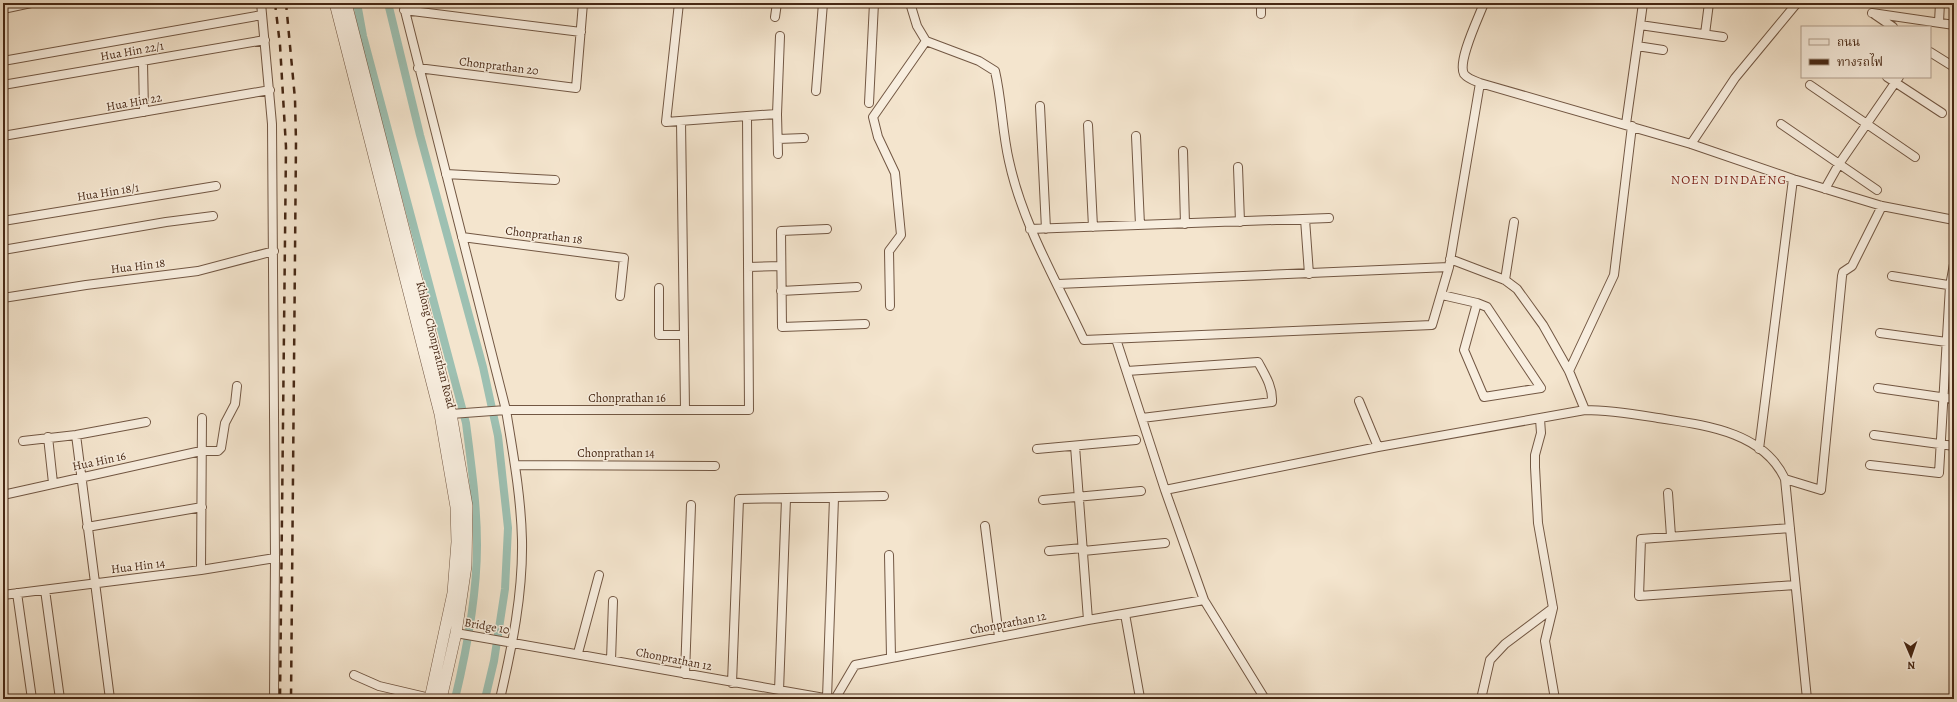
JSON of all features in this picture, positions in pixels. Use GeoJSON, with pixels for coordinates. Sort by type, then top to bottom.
{"type":"FeatureCollection","features":[{"type":"Feature","properties":{"kind":"street"},"geometry":{"type":"LineString","coordinates":[[3,9],[31,3]]}},
{"type":"Feature","properties":{"kind":"street"},"geometry":{"type":"LineString","coordinates":[[261,3],[270,90],[274,251],[274,699]]}},
{"type":"Feature","properties":{"kind":"street","name":"Khlong Chonprathan Road"},"geometry":{"type":"LineString","coordinates":[[335,3],[440,414],[456,506],[457,542],[453,593],[433,699]]}},
{"type":"Feature","properties":{"kind":"street","name":"Khlong Chonprathan Road"},"geometry":{"type":"LineString","coordinates":[[346,3],[451,414],[467,506],[468,542],[466,566],[456,633],[433,699]]}},
{"type":"Feature","properties":{"kind":"street"},"geometry":{"type":"LineString","coordinates":[[500,699],[513,643],[519,595],[522,539],[516,465],[506,410],[418,68],[404,7],[581,32],[583,3]]}},
{"type":"Feature","properties":{"kind":"street"},"geometry":{"type":"LineString","coordinates":[[679,3],[666,122],[777,114]]}},
{"type":"Feature","properties":{"kind":"street"},"geometry":{"type":"LineString","coordinates":[[775,17],[777,3]]}},
{"type":"Feature","properties":{"kind":"street"},"geometry":{"type":"LineString","coordinates":[[816,91],[823,3]]}},
{"type":"Feature","properties":{"kind":"street"},"geometry":{"type":"LineString","coordinates":[[869,104],[874,3]]}},
{"type":"Feature","properties":{"kind":"street"},"geometry":{"type":"LineString","coordinates":[[910,3],[917,26],[926,41],[979,61],[995,71],[1009,161],[1030,229],[1084,340],[1432,325],[1442,295],[1450,263],[1480,83]]}},
{"type":"Feature","properties":{"kind":"street"},"geometry":{"type":"LineString","coordinates":[[1261,3],[1261,14]]}},
{"type":"Feature","properties":{"kind":"street"},"geometry":{"type":"LineString","coordinates":[[1484,3],[1465,52],[1462,65],[1464,73],[1468,78],[1480,83],[1630,125],[1793,179],[1882,206],[1954,220]]}},
{"type":"Feature","properties":{"kind":"street"},"geometry":{"type":"LineString","coordinates":[[1569,371],[1614,275],[1637,46],[1643,3]]}},
{"type":"Feature","properties":{"kind":"street"},"geometry":{"type":"LineString","coordinates":[[1705,34],[1709,3]]}},
{"type":"Feature","properties":{"kind":"street"},"geometry":{"type":"LineString","coordinates":[[1691,144],[1735,78],[1796,3]]}},
{"type":"Feature","properties":{"kind":"street"},"geometry":{"type":"LineString","coordinates":[[1939,22],[1940,3]]}},
{"type":"Feature","properties":{"kind":"street"},"geometry":{"type":"LineString","coordinates":[[1892,26],[1872,13],[1954,25]]}},
{"type":"Feature","properties":{"kind":"street"},"geometry":{"type":"LineString","coordinates":[[3,62],[262,15]]}},
{"type":"Feature","properties":{"kind":"street"},"geometry":{"type":"LineString","coordinates":[[1640,25],[1723,37]]}},
{"type":"Feature","properties":{"kind":"street","name":"Chonprathan 20"},"geometry":{"type":"LineString","coordinates":[[418,68],[576,88],[581,32]]}},
{"type":"Feature","properties":{"kind":"street"},"geometry":{"type":"LineString","coordinates":[[778,154],[777,114],[780,36]]}},
{"type":"Feature","properties":{"kind":"street","name":"Hua Hin 22/1"},"geometry":{"type":"LineString","coordinates":[[3,84],[143,62],[264,40]]}},
{"type":"Feature","properties":{"kind":"street"},"geometry":{"type":"LineString","coordinates":[[890,306],[889,251],[902,235],[895,173],[878,137],[873,117],[926,41]]}},
{"type":"Feature","properties":{"kind":"street"},"geometry":{"type":"LineString","coordinates":[[1637,46],[1662,50]]}},
{"type":"Feature","properties":{"kind":"street"},"geometry":{"type":"LineString","coordinates":[[1931,53],[1954,68]]}},
{"type":"Feature","properties":{"kind":"street"},"geometry":{"type":"LineString","coordinates":[[143,62],[144,112]]}},
{"type":"Feature","properties":{"kind":"street"},"geometry":{"type":"LineString","coordinates":[[1825,189],[1839,164],[1897,80],[1942,114]]}},
{"type":"Feature","properties":{"kind":"street"},"geometry":{"type":"LineString","coordinates":[[1810,85],[1915,157]]}},
{"type":"Feature","properties":{"kind":"street","name":"Hua Hin 22"},"geometry":{"type":"LineString","coordinates":[[3,136],[270,90]]}},
{"type":"Feature","properties":{"kind":"street"},"geometry":{"type":"LineString","coordinates":[[1040,106],[1046,229]]}},
{"type":"Feature","properties":{"kind":"street"},"geometry":{"type":"LineString","coordinates":[[747,116],[748,267],[781,266]]}},
{"type":"Feature","properties":{"kind":"street"},"geometry":{"type":"LineString","coordinates":[[682,121],[686,409]]}},
{"type":"Feature","properties":{"kind":"street"},"geometry":{"type":"LineString","coordinates":[[1781,124],[1877,190]]}},
{"type":"Feature","properties":{"kind":"street"},"geometry":{"type":"LineString","coordinates":[[1088,125],[1093,227]]}},
{"type":"Feature","properties":{"kind":"street"},"geometry":{"type":"LineString","coordinates":[[1136,136],[1140,225]]}},
{"type":"Feature","properties":{"kind":"street"},"geometry":{"type":"LineString","coordinates":[[778,139],[804,138]]}},
{"type":"Feature","properties":{"kind":"street"},"geometry":{"type":"LineString","coordinates":[[1183,151],[1185,224]]}},
{"type":"Feature","properties":{"kind":"street"},"geometry":{"type":"LineString","coordinates":[[1238,167],[1240,222]]}},
{"type":"Feature","properties":{"kind":"street"},"geometry":{"type":"LineString","coordinates":[[446,174],[555,180]]}},
{"type":"Feature","properties":{"kind":"street"},"geometry":{"type":"LineString","coordinates":[[1759,449],[1793,179]]}},
{"type":"Feature","properties":{"kind":"street","name":"Hua Hin 18/1"},"geometry":{"type":"LineString","coordinates":[[3,221],[216,186]]}},
{"type":"Feature","properties":{"kind":"street"},"geometry":{"type":"LineString","coordinates":[[1785,479],[1821,490],[1842,276],[1844,272],[1852,266],[1882,206]]}},
{"type":"Feature","properties":{"kind":"street"},"geometry":{"type":"LineString","coordinates":[[3,250],[166,222],[213,216]]}},
{"type":"Feature","properties":{"kind":"street"},"geometry":{"type":"LineString","coordinates":[[1030,229],[1329,218]]}},
{"type":"Feature","properties":{"kind":"street"},"geometry":{"type":"LineString","coordinates":[[1305,219],[1309,274]]}},
{"type":"Feature","properties":{"kind":"street"},"geometry":{"type":"LineString","coordinates":[[1506,280],[1514,222]]}},
{"type":"Feature","properties":{"kind":"street"},"geometry":{"type":"LineString","coordinates":[[828,229],[781,231],[782,327],[865,324]]}},
{"type":"Feature","properties":{"kind":"street","name":"Chonprathan 18"},"geometry":{"type":"LineString","coordinates":[[462,237],[624,258],[620,296]]}},
{"type":"Feature","properties":{"kind":"street","name":"Hua Hin 18"},"geometry":{"type":"LineString","coordinates":[[3,298],[198,270],[274,251]]}},
{"type":"Feature","properties":{"kind":"street"},"geometry":{"type":"LineString","coordinates":[[1058,284],[1309,274],[1450,263],[1506,280],[1517,289],[1544,325],[1569,371],[1585,410]]}},
{"type":"Feature","properties":{"kind":"street"},"geometry":{"type":"LineString","coordinates":[[1870,465],[1939,473],[1943,397],[1950,342],[1954,264]]}},
{"type":"Feature","properties":{"kind":"street","name":"Chonprathan 16"},"geometry":{"type":"LineString","coordinates":[[451,414],[506,410],[749,410],[748,267]]}},
{"type":"Feature","properties":{"kind":"street"},"geometry":{"type":"LineString","coordinates":[[1892,276],[1952,286]]}},
{"type":"Feature","properties":{"kind":"street"},"geometry":{"type":"LineString","coordinates":[[782,291],[857,287]]}},
{"type":"Feature","properties":{"kind":"street"},"geometry":{"type":"LineString","coordinates":[[659,288],[659,335],[684,335]]}},
{"type":"Feature","properties":{"kind":"street"},"geometry":{"type":"LineString","coordinates":[[1442,295],[1477,302],[1487,307],[1542,388],[1484,397],[1464,350],[1477,302]]}},
{"type":"Feature","properties":{"kind":"street"},"geometry":{"type":"LineString","coordinates":[[1880,333],[1950,342]]}},
{"type":"Feature","properties":{"kind":"street"},"geometry":{"type":"LineString","coordinates":[[1116,339],[1165,490],[1204,600],[1265,699]]}},
{"type":"Feature","properties":{"kind":"street"},"geometry":{"type":"LineString","coordinates":[[1127,371],[1258,362],[1269,382],[1273,394],[1272,402],[1142,418]]}},
{"type":"Feature","properties":{"kind":"street","name":"Hua Hin 16"},"geometry":{"type":"LineString","coordinates":[[3,495],[201,451],[218,451],[221,448],[225,423],[235,404],[237,386]]}},
{"type":"Feature","properties":{"kind":"street"},"geometry":{"type":"LineString","coordinates":[[1878,388],[1954,399]]}},
{"type":"Feature","properties":{"kind":"street"},"geometry":{"type":"LineString","coordinates":[[1358,400],[1378,447]]}},
{"type":"Feature","properties":{"kind":"street"},"geometry":{"type":"LineString","coordinates":[[1165,490],[1378,447],[1585,410],[1607,410],[1714,427],[1743,439],[1759,449],[1776,465],[1785,479],[1808,699]]}},
{"type":"Feature","properties":{"kind":"street"},"geometry":{"type":"LineString","coordinates":[[201,570],[202,418]]}},
{"type":"Feature","properties":{"kind":"street"},"geometry":{"type":"LineString","coordinates":[[1540,419],[1541,433],[1535,455],[1538,523],[1553,608],[1545,641],[1555,699]]}},
{"type":"Feature","properties":{"kind":"street"},"geometry":{"type":"LineString","coordinates":[[23,441],[146,422]]}},
{"type":"Feature","properties":{"kind":"street"},"geometry":{"type":"LineString","coordinates":[[76,434],[110,699]]}},
{"type":"Feature","properties":{"kind":"street"},"geometry":{"type":"LineString","coordinates":[[1874,435],[1954,446]]}},
{"type":"Feature","properties":{"kind":"street"},"geometry":{"type":"LineString","coordinates":[[48,437],[53,483]]}},
{"type":"Feature","properties":{"kind":"street"},"geometry":{"type":"LineString","coordinates":[[1037,449],[1136,440]]}},
{"type":"Feature","properties":{"kind":"street"},"geometry":{"type":"LineString","coordinates":[[1075,446],[1088,620]]}},
{"type":"Feature","properties":{"kind":"street","name":"Chonprathan 14"},"geometry":{"type":"LineString","coordinates":[[516,465],[716,466]]}},
{"type":"Feature","properties":{"kind":"street"},"geometry":{"type":"LineString","coordinates":[[1043,500],[1141,491]]}},
{"type":"Feature","properties":{"kind":"street"},"geometry":{"type":"LineString","coordinates":[[1668,493],[1671,536]]}},
{"type":"Feature","properties":{"kind":"street"},"geometry":{"type":"LineString","coordinates":[[732,683],[739,499],[884,496]]}},
{"type":"Feature","properties":{"kind":"street"},"geometry":{"type":"LineString","coordinates":[[831,699],[834,498]]}},
{"type":"Feature","properties":{"kind":"street"},"geometry":{"type":"LineString","coordinates":[[779,691],[786,499]]}},
{"type":"Feature","properties":{"kind":"street"},"geometry":{"type":"LineString","coordinates":[[685,674],[691,505]]}},
{"type":"Feature","properties":{"kind":"street"},"geometry":{"type":"LineString","coordinates":[[87,527],[202,507]]}},
{"type":"Feature","properties":{"kind":"street"},"geometry":{"type":"LineString","coordinates":[[985,526],[999,637]]}},
{"type":"Feature","properties":{"kind":"street"},"geometry":{"type":"LineString","coordinates":[[1790,528],[1642,539],[1639,596],[1795,584]]}},
{"type":"Feature","properties":{"kind":"street"},"geometry":{"type":"LineString","coordinates":[[1049,551],[1083,550],[1165,543]]}},
{"type":"Feature","properties":{"kind":"street"},"geometry":{"type":"LineString","coordinates":[[889,555],[891,658]]}},
{"type":"Feature","properties":{"kind":"street","name":"Hua Hin 14"},"geometry":{"type":"LineString","coordinates":[[3,595],[201,570],[275,558]]}},
{"type":"Feature","properties":{"kind":"street"},"geometry":{"type":"LineString","coordinates":[[578,653],[599,575]]}},
{"type":"Feature","properties":{"kind":"street"},"geometry":{"type":"LineString","coordinates":[[45,590],[60,699]]}},
{"type":"Feature","properties":{"kind":"street"},"geometry":{"type":"LineString","coordinates":[[17,593],[32,699]]}},
{"type":"Feature","properties":{"kind":"street","name":"Chonprathan 12"},"geometry":{"type":"LineString","coordinates":[[513,643],[578,653],[732,683],[831,699],[855,665],[1088,620],[1204,600]]}},
{"type":"Feature","properties":{"kind":"street"},"geometry":{"type":"LineString","coordinates":[[611,660],[613,601]]}},
{"type":"Feature","properties":{"kind":"street"},"geometry":{"type":"LineString","coordinates":[[1481,699],[1490,660],[1505,644],[1553,608]]}},
{"type":"Feature","properties":{"kind":"street"},"geometry":{"type":"LineString","coordinates":[[1125,614],[1140,698]]}},
{"type":"Feature","properties":{"kind":"street","name":"Bridge 10"},"geometry":{"type":"LineString","coordinates":[[456,633],[513,643]]}},
{"type":"Feature","properties":{"kind":"street"},"geometry":{"type":"LineString","coordinates":[[354,675],[378,686],[433,699]]}},
{"type":"Feature","properties":{"kind":"waterway"},"geometry":{"type":"LineString","coordinates":[[357,3],[363,36],[466,423],[476,514],[477,564],[473,603],[464,661],[455,699]]}},
{"type":"Feature","properties":{"kind":"waterway"},"geometry":{"type":"LineString","coordinates":[[388,3],[420,135],[483,367],[498,436],[508,528],[505,589],[494,661],[485,699]]}},
{"type":"Feature","properties":{"kind":"railway"},"geometry":{"type":"LineString","coordinates":[[275,3],[280,45],[286,147],[280,699]]}},
{"type":"Feature","properties":{"kind":"railway"},"geometry":{"type":"LineString","coordinates":[[286,3],[295,99],[296,142],[291,699]]}},
{"type":"Feature","properties":{"kind":"district","name":"NOEN DINDAENG"},"geometry":{"type":"Point","coordinates":[1729,179]}}]}
